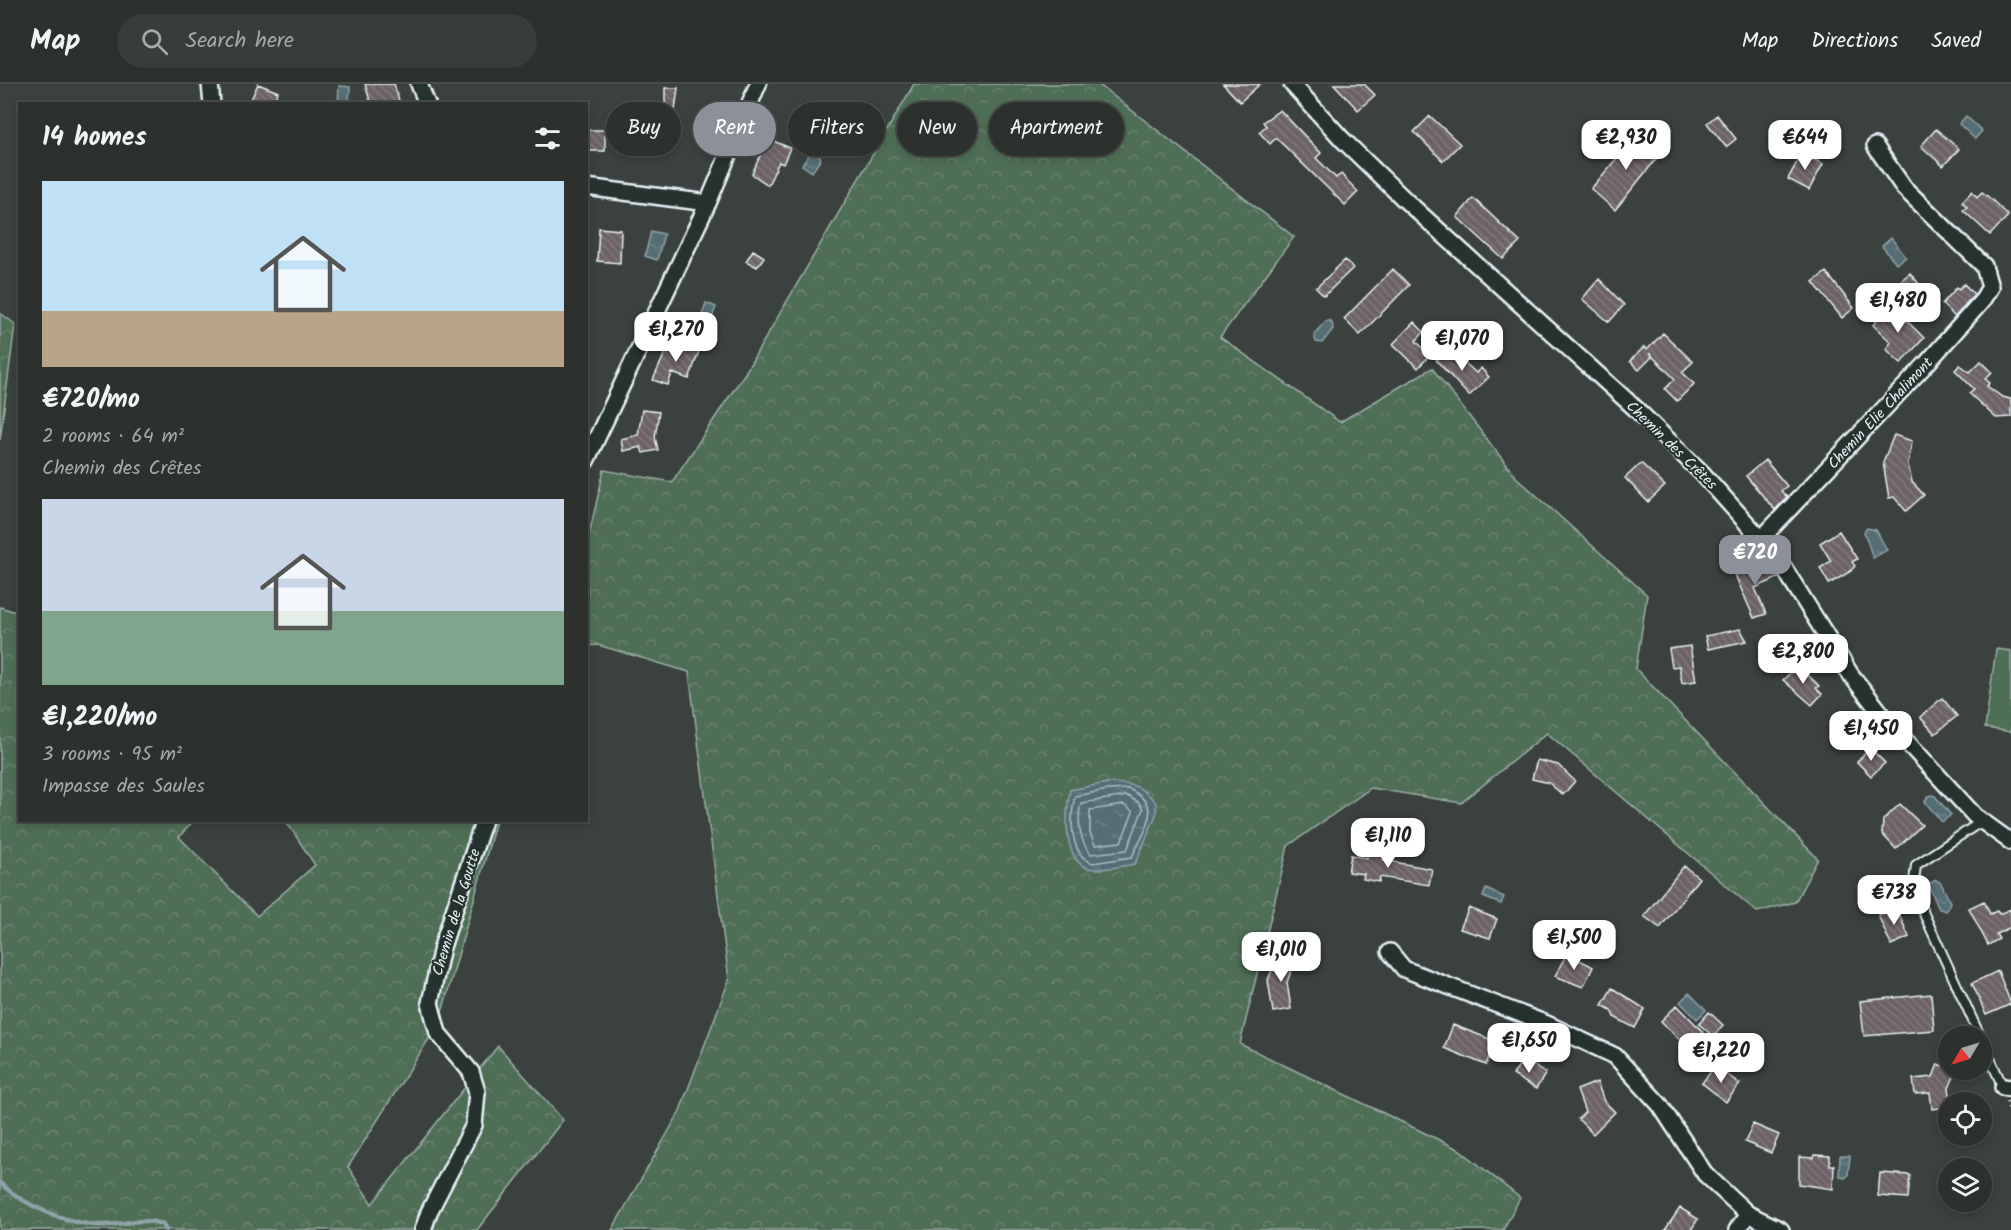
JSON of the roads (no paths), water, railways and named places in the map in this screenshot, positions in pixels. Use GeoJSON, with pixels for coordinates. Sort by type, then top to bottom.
{"type":"FeatureCollection","features":[{"type":"Feature","properties":{"kind":"street"},"geometry":{"type":"LineString","coordinates":[[210,84],[212,102]]}},
{"type":"Feature","properties":{"kind":"street"},"geometry":{"type":"LineString","coordinates":[[419,84],[426,102]]}},
{"type":"Feature","properties":{"kind":"street"},"geometry":{"type":"LineString","coordinates":[[588,457],[708,203],[758,84]]}},
{"type":"Feature","properties":{"kind":"street","name":"Chemin des Crêtes"},"geometry":{"type":"LineString","coordinates":[[1292,84],[1342,139],[1397,192],[1635,408],[1702,473],[1762,538],[1811,607],[1851,675],[1877,709],[1982,821],[2011,842]]}},
{"type":"Feature","properties":{"kind":"street","name":"Chemin Elie Chalimont"},"geometry":{"type":"LineString","coordinates":[[1762,538],[1927,363],[1981,302],[1990,287],[1984,266],[1904,188],[1875,146]]}},
{"type":"Feature","properties":{"kind":"street"},"geometry":{"type":"LineString","coordinates":[[588,187],[708,203]]}},
{"type":"Feature","properties":{"kind":"street","name":"Chemin de la Goutte"},"geometry":{"type":"LineString","coordinates":[[423,1230],[429,1212],[474,1125],[477,1092],[471,1072],[438,1033],[430,1003],[442,947],[483,822]]}},
{"type":"Feature","properties":{"kind":"street"},"geometry":{"type":"LineString","coordinates":[[1390,952],[1404,969],[1546,1024],[1616,1056],[1660,1105],[1705,1174],[1748,1214],[1781,1230]]}},
{"type":"Feature","properties":{"kind":"street"},"geometry":{"type":"LineString","coordinates":[[1737,1230],[1748,1214]]}},
{"type":"Feature","properties":{"kind":"lane"},"geometry":{"type":"LineString","coordinates":[[1975,1026],[1912,890],[1916,865],[1982,821]]}},
{"type":"Feature","properties":{"kind":"lane"},"geometry":{"type":"LineString","coordinates":[[1992,1060],[2007,1088]]}},
{"type":"Feature","properties":{"kind":"water"},"geometry":{"type":"Polygon","coordinates":[[[339,86],[350,87],[349,102],[338,102],[339,86]]]}},
{"type":"Feature","properties":{"kind":"water"},"geometry":{"type":"Polygon","coordinates":[[[1966,116],[1982,131],[1975,139],[1959,124],[1966,116]]]}},
{"type":"Feature","properties":{"kind":"water"},"geometry":{"type":"Polygon","coordinates":[[[808,156],[820,156],[821,159],[812,172],[802,165],[808,156]]]}},
{"type":"Feature","properties":{"kind":"water"},"geometry":{"type":"Polygon","coordinates":[[[651,231],[664,234],[657,260],[645,256],[651,231]]]}},
{"type":"Feature","properties":{"kind":"water"},"geometry":{"type":"Polygon","coordinates":[[[1891,238],[1906,257],[1896,264],[1882,246],[1891,238]]]}},
{"type":"Feature","properties":{"kind":"water"},"geometry":{"type":"Polygon","coordinates":[[[706,303],[716,307],[709,326],[699,323],[706,303]]]}},
{"type":"Feature","properties":{"kind":"water"},"geometry":{"type":"Polygon","coordinates":[[[1327,320],[1332,322],[1333,329],[1322,343],[1316,342],[1314,334],[1327,320]]]}},
{"type":"Feature","properties":{"kind":"water"},"geometry":{"type":"Polygon","coordinates":[[[1867,528],[1876,530],[1887,550],[1873,558],[1864,532],[1867,528]]]}},
{"type":"Feature","properties":{"kind":"water"},"geometry":{"type":"Polygon","coordinates":[[[1107,783],[1135,786],[1146,792],[1156,803],[1156,815],[1135,864],[1093,869],[1083,866],[1075,858],[1071,848],[1067,823],[1070,790],[1107,783]]]}},
{"type":"Feature","properties":{"kind":"water"},"geometry":{"type":"Polygon","coordinates":[[[1934,795],[1951,815],[1942,822],[1925,802],[1928,796],[1934,795]]]}},
{"type":"Feature","properties":{"kind":"water"},"geometry":{"type":"Polygon","coordinates":[[[1936,880],[1941,883],[1950,902],[1946,911],[1939,909],[1928,884],[1936,880]]]}},
{"type":"Feature","properties":{"kind":"water"},"geometry":{"type":"Polygon","coordinates":[[[1486,889],[1504,897],[1501,904],[1483,897],[1486,889]]]}},
{"type":"Feature","properties":{"kind":"water"},"geometry":{"type":"Polygon","coordinates":[[[1542,926],[1563,937],[1561,946],[1558,947],[1538,936],[1542,926]]]}},
{"type":"Feature","properties":{"kind":"water"},"geometry":{"type":"Polygon","coordinates":[[[1689,993],[1706,1010],[1697,1019],[1680,1002],[1689,993]]]}},
{"type":"Feature","properties":{"kind":"water"},"geometry":{"type":"Polygon","coordinates":[[[1840,1156],[1850,1156],[1848,1175],[1845,1178],[1839,1175],[1840,1156]]]}},
{"type":"Feature","properties":{"kind":"waterway"},"geometry":{"type":"LineString","coordinates":[[0,1183],[35,1207],[79,1223],[107,1225],[148,1221],[163,1224],[166,1230]]}}]}
